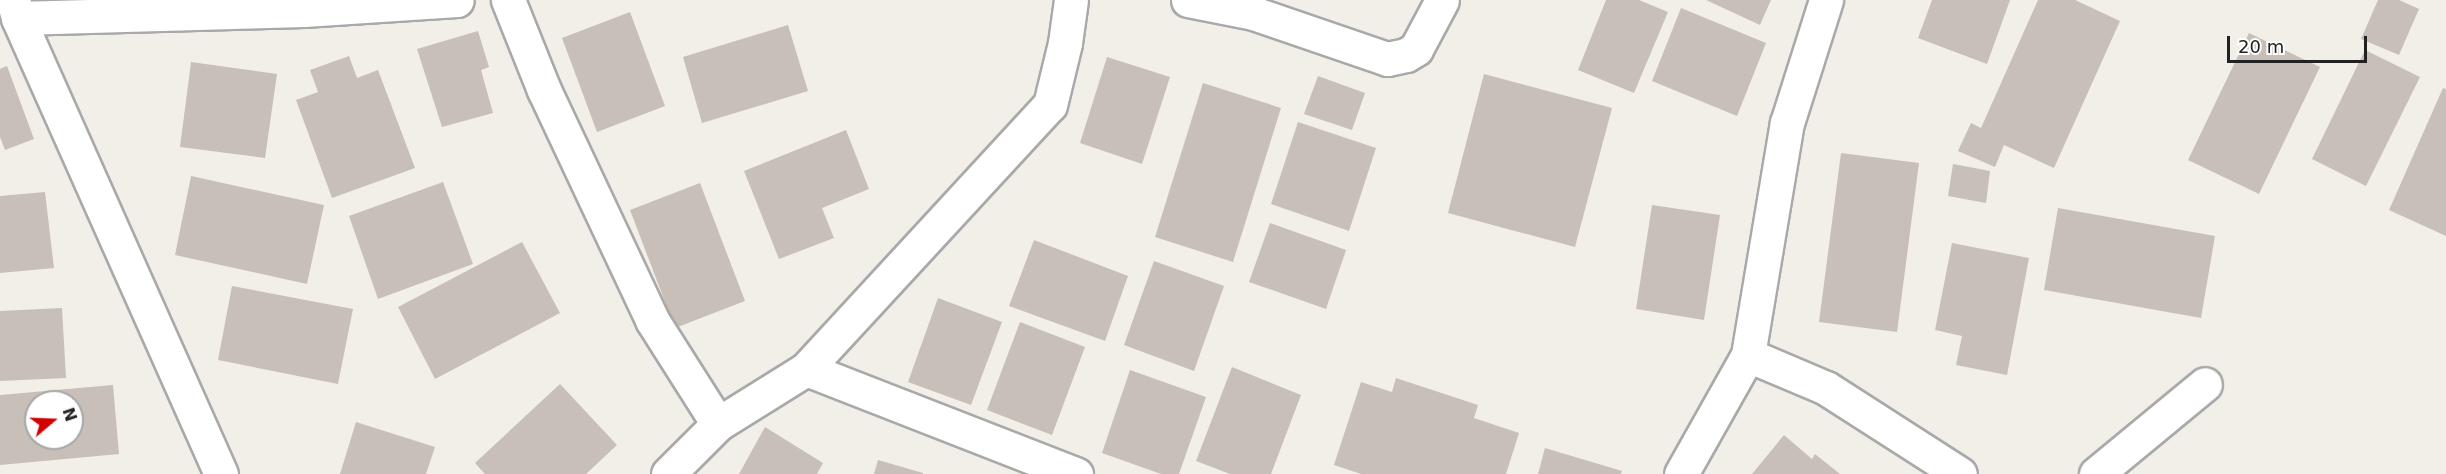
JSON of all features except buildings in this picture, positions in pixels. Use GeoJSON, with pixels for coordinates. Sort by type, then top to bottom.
{"type":"FeatureCollection","features":[{"type":"Feature","properties":{"kind":"street"},"geometry":{"type":"LineString","coordinates":[[221,474],[16,9],[304,10],[457,0]]}},
{"type":"Feature","properties":{"kind":"street"},"geometry":{"type":"LineString","coordinates":[[508,0],[544,90],[652,321],[718,424]]}},
{"type":"Feature","properties":{"kind":"street"},"geometry":{"type":"LineString","coordinates":[[668,474],[718,424],[806,369],[1050,105],[1065,43],[1071,0]]}},
{"type":"Feature","properties":{"kind":"street"},"geometry":{"type":"LineString","coordinates":[[1188,0],[1253,13],[1387,59],[1406,55],[1416,49],[1442,0]]}},
{"type":"Feature","properties":{"kind":"street"},"geometry":{"type":"LineString","coordinates":[[1681,474],[1748,355],[1787,123],[1826,0]]}},
{"type":"Feature","properties":{"kind":"street"},"geometry":{"type":"LineString","coordinates":[[1748,355],[1826,388],[1960,474]]}},
{"type":"Feature","properties":{"kind":"street"},"geometry":{"type":"LineString","coordinates":[[806,369],[1076,474]]}},
{"type":"Feature","properties":{"kind":"street"},"geometry":{"type":"LineString","coordinates":[[2096,474],[2205,384]]}}]}
